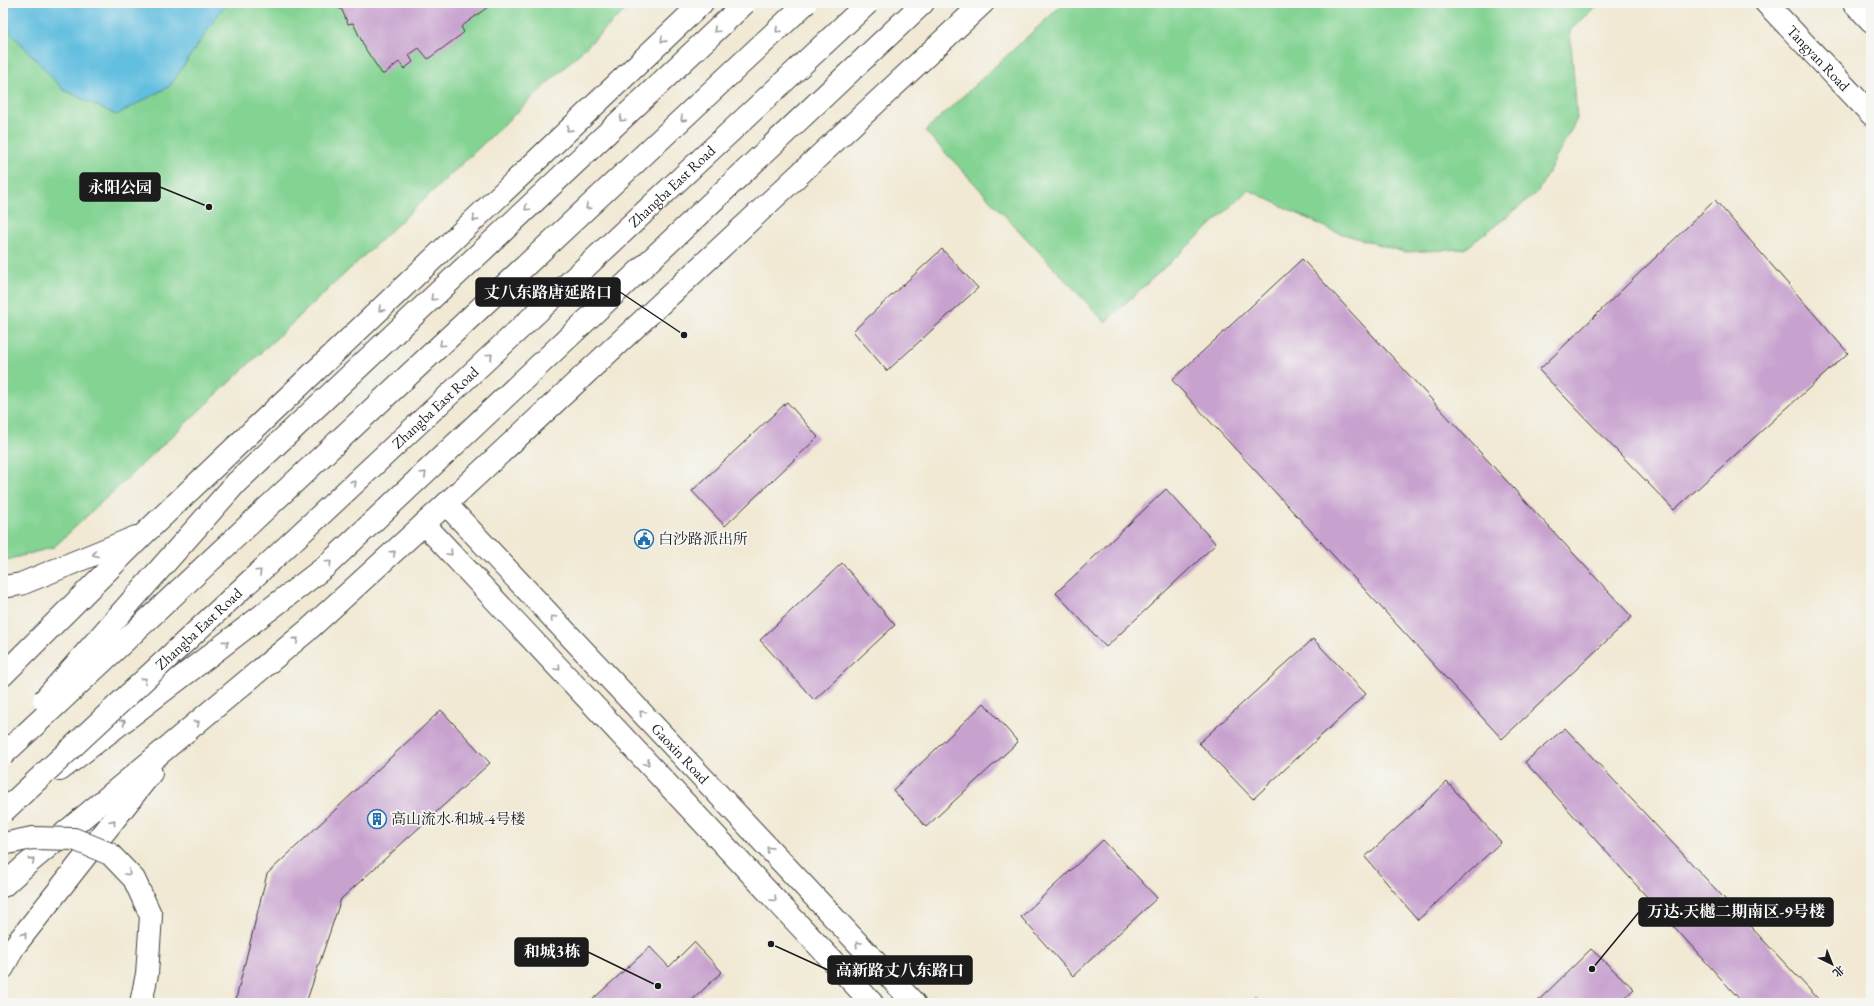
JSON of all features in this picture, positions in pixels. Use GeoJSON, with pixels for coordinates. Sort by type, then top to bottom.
{"type":"FeatureCollection","features":[{"type":"Feature","properties":{"kind":"main road"},"geometry":{"type":"LineString","coordinates":[[3,675],[144,534],[702,3]]}},
{"type":"Feature","properties":{"kind":"main road"},"geometry":{"type":"LineString","coordinates":[[3,746],[236,483],[744,3]]}},
{"type":"Feature","properties":{"kind":"main road"},"geometry":{"type":"LineString","coordinates":[[3,755],[806,3]]}},
{"type":"Feature","properties":{"kind":"main road","name":"Zhangba East Road"},"geometry":{"type":"LineString","coordinates":[[3,813],[868,3]]}},
{"type":"Feature","properties":{"kind":"main road"},"geometry":{"type":"LineString","coordinates":[[3,813],[325,567],[923,3]]}},
{"type":"Feature","properties":{"kind":"main road"},"geometry":{"type":"LineString","coordinates":[[3,886],[308,630],[446,504],[983,3]]}},
{"type":"Feature","properties":{"kind":"main road","name":"Tangyan Road"},"geometry":{"type":"LineString","coordinates":[[1766,3],[1871,114]]}},
{"type":"Feature","properties":{"kind":"main road"},"geometry":{"type":"LineString","coordinates":[[1854,3],[1871,21]]}},
{"type":"Feature","properties":{"kind":"main road","name":"Gaoxin Road"},"geometry":{"type":"LineString","coordinates":[[446,504],[914,1003]]}},
{"type":"Feature","properties":{"kind":"main road","name":"Gaoxin Road"},"geometry":{"type":"LineString","coordinates":[[424,524],[872,1003]]}},
{"type":"Feature","properties":{"kind":"main road"},"geometry":{"type":"LineString","coordinates":[[3,587],[21,584],[144,534]]}},
{"type":"Feature","properties":{"kind":"main road"},"geometry":{"type":"LineString","coordinates":[[3,968],[14,948],[178,738]]}},
{"type":"Feature","properties":{"kind":"main road"},"geometry":{"type":"LineString","coordinates":[[3,844],[32,838],[74,839],[110,854],[134,879],[151,916],[147,974],[141,1003]]}},
{"type":"Feature","properties":{"kind":"green space"},"geometry":{"type":"Polygon","coordinates":[[[3,3],[633,3],[54,547],[3,561],[3,3]]]}},
{"type":"Feature","properties":{"kind":"green space"},"geometry":{"type":"Polygon","coordinates":[[[1064,3],[1601,3],[1570,30],[1577,119],[1537,193],[1465,249],[1404,252],[1333,231],[1249,190],[1105,322],[925,131],[1064,3]]]}},
{"type":"Feature","properties":{"kind":"water"},"geometry":{"type":"Polygon","coordinates":[[[3,3],[226,3],[170,86],[116,115],[64,90],[10,32],[3,18],[3,3]]]}},
{"type":"Feature","properties":{"kind":"building"},"geometry":{"type":"Polygon","coordinates":[[[336,3],[493,3],[461,27],[464,32],[462,34],[428,59],[419,48],[409,55],[413,62],[404,69],[399,62],[382,74],[366,50],[353,23],[348,24],[342,10],[337,7],[336,3]]]}},
{"type":"Feature","properties":{"kind":"building"},"geometry":{"type":"Polygon","coordinates":[[[1715,200],[1848,353],[1674,510],[1539,370],[1715,200]]]}},
{"type":"Feature","properties":{"kind":"building"},"geometry":{"type":"Polygon","coordinates":[[[942,249],[978,288],[887,371],[853,331],[942,249]]]}},
{"type":"Feature","properties":{"kind":"building"},"geometry":{"type":"Polygon","coordinates":[[[1302,259],[1632,617],[1502,739],[1172,380],[1302,259]]]}},
{"type":"Feature","properties":{"kind":"building"},"geometry":{"type":"Polygon","coordinates":[[[787,402],[818,437],[725,526],[692,491],[787,402]]]}},
{"type":"Feature","properties":{"kind":"building"},"geometry":{"type":"Polygon","coordinates":[[[1166,489],[1216,544],[1106,647],[1056,593],[1166,489]]]}},
{"type":"Feature","properties":{"kind":"building"},"geometry":{"type":"Polygon","coordinates":[[[842,563],[895,625],[814,700],[760,640],[842,563]]]}},
{"type":"Feature","properties":{"kind":"building"},"geometry":{"type":"Polygon","coordinates":[[[1313,639],[1366,694],[1253,799],[1199,743],[1313,639]]]}},
{"type":"Feature","properties":{"kind":"building"},"geometry":{"type":"Polygon","coordinates":[[[984,703],[1018,742],[926,827],[893,790],[984,703]]]}},
{"type":"Feature","properties":{"kind":"building","name":"高山流水·和城-4号楼"},"geometry":{"type":"Polygon","coordinates":[[[441,710],[490,763],[341,899],[306,1003],[235,1003],[267,874],[441,710]]]}},
{"type":"Feature","properties":{"kind":"building"},"geometry":{"type":"Polygon","coordinates":[[[1565,728],[1822,1003],[1743,1003],[1525,762],[1565,728]]]}},
{"type":"Feature","properties":{"kind":"building"},"geometry":{"type":"Polygon","coordinates":[[[1447,782],[1501,842],[1418,920],[1365,857],[1447,782]]]}},
{"type":"Feature","properties":{"kind":"building"},"geometry":{"type":"Polygon","coordinates":[[[1103,840],[1157,898],[1073,976],[1021,917],[1103,840]]]}},
{"type":"Feature","properties":{"kind":"building"},"geometry":{"type":"Polygon","coordinates":[[[694,942],[722,972],[689,1003],[597,1003],[593,999],[650,947],[669,967],[694,942]]]}},
{"type":"Feature","properties":{"kind":"building"},"geometry":{"type":"Polygon","coordinates":[[[1591,949],[1634,989],[1619,1003],[1536,1003],[1591,949]]]}},
{"type":"Feature","properties":{"kind":"building"},"geometry":{"type":"Polygon","coordinates":[[[1256,997],[1261,1003],[1250,1003],[1256,997]]]}},
{"type":"Feature","properties":{"kind":"place","name":"永阳公园"},"geometry":{"type":"Point","coordinates":[209,207]}},
{"type":"Feature","properties":{"kind":"place","name":"丈八东路唐延路口"},"geometry":{"type":"Point","coordinates":[684,335]}},
{"type":"Feature","properties":{"kind":"place","name":"白沙路派出所"},"geometry":{"type":"Point","coordinates":[644,539]}},
{"type":"Feature","properties":{"kind":"place","name":"高山流水·和城-4号楼"},"geometry":{"type":"Point","coordinates":[377,819]}},
{"type":"Feature","properties":{"kind":"place","name":"高新路丈八东路口"},"geometry":{"type":"Point","coordinates":[771,944]}},
{"type":"Feature","properties":{"kind":"place","name":"万达·天樾二期南区-9号楼"},"geometry":{"type":"Point","coordinates":[1592,969]}},
{"type":"Feature","properties":{"kind":"place","name":"和城3栋"},"geometry":{"type":"Point","coordinates":[658,986]}}]}
